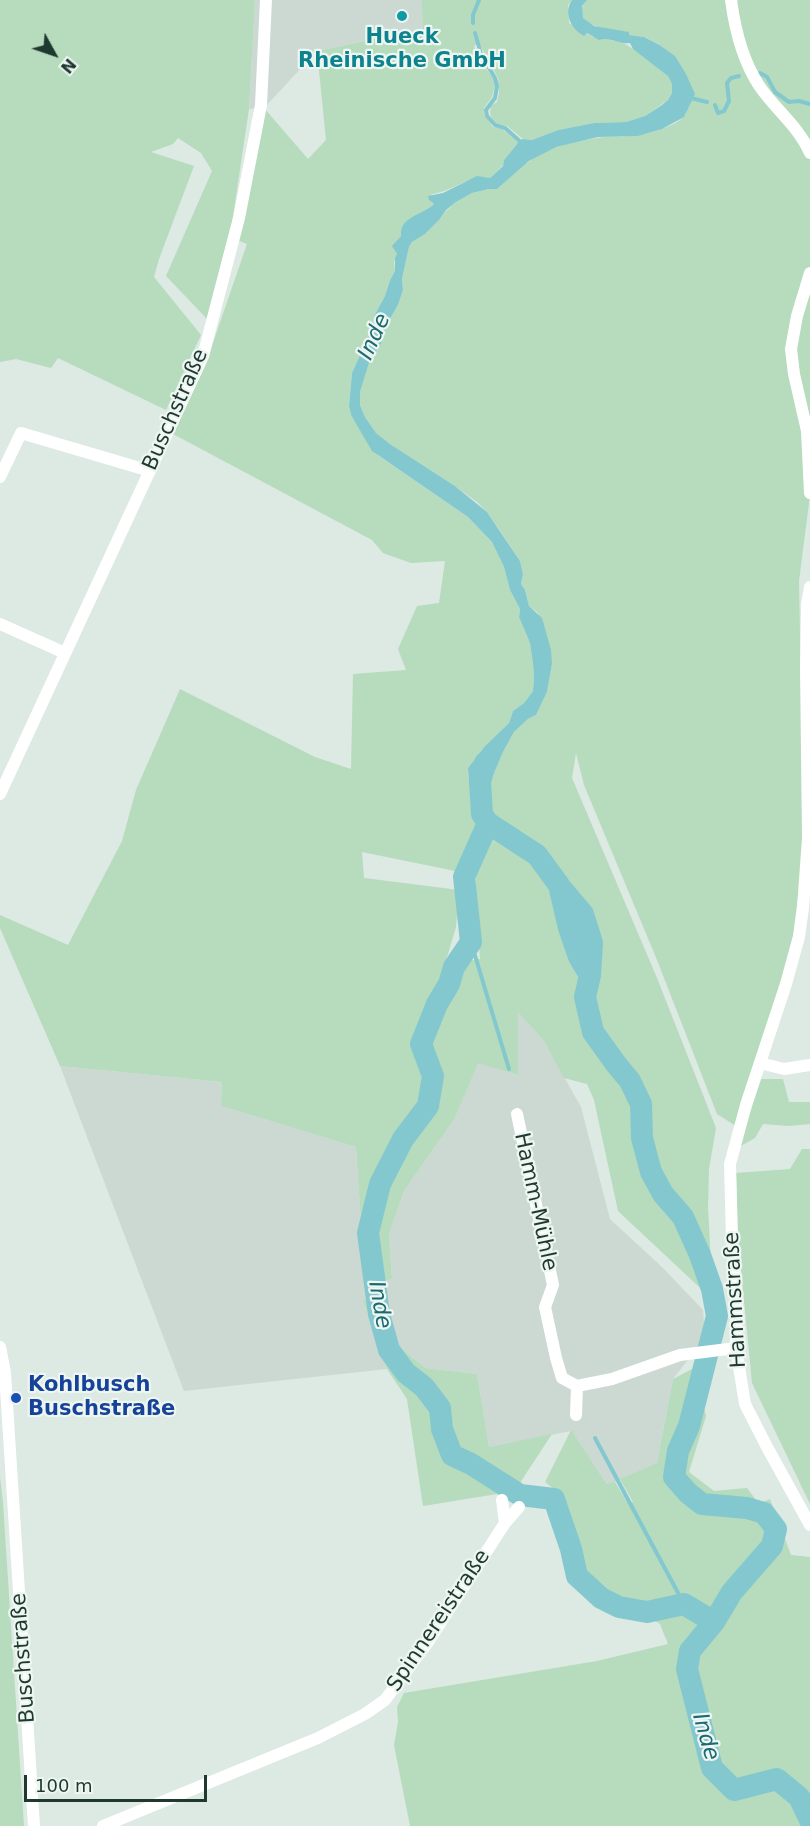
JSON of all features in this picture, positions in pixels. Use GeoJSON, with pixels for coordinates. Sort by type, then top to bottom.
{"type":"FeatureCollection","features":[{"type":"Feature","properties":{"kind":"street","name":"Buschstraße"},"geometry":{"type":"LineString","coordinates":[[0,794],[203,356],[239,218],[261,105],[266,0]]}},
{"type":"Feature","properties":{"kind":"street"},"geometry":{"type":"LineString","coordinates":[[731,0],[733,19],[754,77],[797,131],[810,153]]}},
{"type":"Feature","properties":{"kind":"street"},"geometry":{"type":"LineString","coordinates":[[810,273],[797,316],[791,349],[794,374],[808,431],[810,493]]}},
{"type":"Feature","properties":{"kind":"street"},"geometry":{"type":"LineString","coordinates":[[0,477],[21,433],[150,471]]}},
{"type":"Feature","properties":{"kind":"street","name":"Hammstraße"},"geometry":{"type":"LineString","coordinates":[[810,587],[807,604],[806,657],[808,828],[799,937],[730,1164],[737,1308],[736,1348],[745,1404],[766,1447],[810,1525]]}},
{"type":"Feature","properties":{"kind":"street"},"geometry":{"type":"LineString","coordinates":[[0,624],[65,652]]}},
{"type":"Feature","properties":{"kind":"street"},"geometry":{"type":"LineString","coordinates":[[760,1063],[784,1069],[810,1065]]}},
{"type":"Feature","properties":{"kind":"street","name":"Hamm-Mühle"},"geometry":{"type":"LineString","coordinates":[[517,1114],[553,1285],[545,1307],[554,1350],[562,1378],[577,1386]]}},
{"type":"Feature","properties":{"kind":"street","name":"Buschstraße"},"geometry":{"type":"LineString","coordinates":[[0,1347],[5,1373],[34,1826]]}},
{"type":"Feature","properties":{"kind":"street"},"geometry":{"type":"LineString","coordinates":[[576,1415],[577,1386],[612,1379],[680,1355],[736,1348]]}},
{"type":"Feature","properties":{"kind":"street"},"geometry":{"type":"LineString","coordinates":[[502,1500],[505,1523]]}},
{"type":"Feature","properties":{"kind":"street","name":"Spinnereistraße"},"geometry":{"type":"LineString","coordinates":[[103,1826],[318,1738],[366,1714],[385,1700],[428,1642],[505,1523],[519,1507]]}},
{"type":"Feature","properties":{"kind":"shaded area"},"geometry":{"type":"Polygon","coordinates":[[[255,0],[421,0],[423,29],[317,51],[264,108],[249,109],[255,0]]]}},
{"type":"Feature","properties":{"kind":"shaded area"},"geometry":{"type":"Polygon","coordinates":[[[518,1011],[544,1041],[581,1107],[610,1219],[662,1267],[703,1310],[705,1338],[673,1379],[657,1463],[608,1485],[571,1431],[489,1447],[477,1374],[425,1368],[394,1342],[388,1300],[363,1300],[387,1369],[184,1391],[60,1066],[222,1082],[221,1106],[356,1147],[365,1286],[392,1279],[389,1234],[404,1191],[455,1118],[478,1062],[517,1075],[518,1011]]]}},
{"type":"Feature","properties":{"kind":"green space"},"geometry":{"type":"Polygon","coordinates":[[[0,0],[255,0],[249,109],[232,223],[209,321],[166,276],[212,171],[201,153],[178,138],[173,144],[151,152],[194,166],[154,277],[201,335],[166,410],[58,358],[51,368],[16,359],[0,362],[0,0]]]}},
{"type":"Feature","properties":{"kind":"green space"},"geometry":{"type":"Polygon","coordinates":[[[421,0],[572,0],[568,5],[569,23],[593,37],[625,44],[668,75],[672,84],[672,93],[668,100],[645,116],[626,122],[594,123],[558,130],[532,140],[523,139],[507,126],[495,123],[491,117],[491,106],[497,102],[499,93],[498,78],[479,43],[474,46],[482,63],[494,79],[492,97],[484,108],[484,114],[493,127],[502,129],[518,141],[517,144],[504,160],[503,165],[490,178],[475,178],[432,194],[430,201],[434,204],[404,224],[401,236],[393,246],[397,254],[394,262],[395,271],[374,316],[374,322],[352,373],[349,406],[351,415],[376,454],[468,517],[492,542],[504,567],[510,590],[520,609],[519,617],[530,643],[534,677],[533,691],[524,703],[513,711],[509,723],[485,746],[468,768],[469,782],[479,818],[478,832],[465,853],[460,872],[362,852],[364,878],[459,890],[456,927],[445,964],[480,959],[475,885],[482,814],[487,790],[514,732],[536,715],[547,692],[552,664],[538,613],[529,606],[521,584],[523,574],[520,561],[487,512],[455,486],[376,433],[360,405],[360,392],[370,360],[381,344],[387,324],[398,305],[403,290],[402,279],[409,247],[456,202],[472,193],[497,189],[547,150],[587,140],[633,136],[650,132],[672,125],[686,113],[659,44],[644,37],[602,28],[586,21],[582,16],[582,9],[587,0],[728,0],[730,5],[739,0],[810,0],[810,495],[799,581],[803,857],[793,935],[769,1024],[736,1126],[717,1114],[657,960],[584,785],[576,753],[572,778],[657,978],[716,1128],[709,1169],[708,1207],[713,1300],[618,1211],[594,1100],[587,1084],[564,1078],[544,1041],[518,1012],[518,1075],[478,1063],[455,1118],[404,1191],[389,1234],[392,1279],[365,1286],[356,1147],[221,1106],[222,1082],[60,1066],[0,928],[0,915],[68,945],[122,841],[136,790],[180,689],[315,757],[351,769],[353,674],[406,670],[398,649],[417,606],[439,603],[445,561],[411,563],[383,553],[372,540],[173,434],[205,366],[247,244],[237,240],[264,108],[308,159],[326,140],[317,51],[423,29],[421,0]]]}},
{"type":"Feature","properties":{"kind":"green space"},"geometry":{"type":"Polygon","coordinates":[[[761,1079],[783,1079],[789,1102],[810,1102],[810,1124],[789,1126],[763,1124],[755,1138],[739,1147],[761,1079]]]}},
{"type":"Feature","properties":{"kind":"green space"},"geometry":{"type":"Polygon","coordinates":[[[802,1149],[810,1149],[810,1504],[752,1383],[738,1239],[736,1173],[790,1169],[802,1149]]]}},
{"type":"Feature","properties":{"kind":"green space"},"geometry":{"type":"Polygon","coordinates":[[[363,1300],[388,1300],[394,1342],[425,1368],[477,1374],[489,1447],[552,1434],[508,1501],[497,1494],[423,1506],[407,1399],[387,1369],[363,1300]]]}},
{"type":"Feature","properties":{"kind":"green space"},"geometry":{"type":"Polygon","coordinates":[[[711,1359],[703,1404],[706,1416],[689,1472],[714,1491],[747,1488],[759,1504],[770,1499],[791,1555],[810,1557],[810,1826],[410,1826],[394,1745],[398,1722],[397,1707],[404,1693],[597,1661],[668,1644],[660,1624],[649,1617],[651,1609],[630,1606],[604,1595],[580,1574],[559,1493],[545,1482],[571,1430],[607,1484],[615,1482],[627,1502],[633,1502],[620,1479],[657,1463],[673,1379],[711,1359]]]}},
{"type":"Feature","properties":{"kind":"green space"},"geometry":{"type":"Polygon","coordinates":[[[0,1476],[3,1503],[24,1826],[0,1826],[0,1476]]]}},
{"type":"Feature","properties":{"kind":"water"},"geometry":{"type":"Polygon","coordinates":[[[572,0],[587,0],[582,6],[583,18],[594,26],[644,37],[675,56],[695,94],[684,117],[662,129],[638,136],[598,137],[556,147],[529,161],[497,189],[472,193],[446,210],[425,234],[412,242],[409,247],[402,279],[403,290],[398,305],[387,324],[381,344],[370,360],[360,392],[360,405],[376,433],[455,486],[487,512],[520,561],[523,574],[521,584],[529,606],[542,618],[551,650],[552,664],[547,692],[536,715],[514,732],[487,790],[472,795],[468,768],[485,746],[509,723],[513,711],[524,703],[533,691],[534,677],[530,643],[519,617],[520,609],[510,590],[504,567],[492,542],[468,517],[372,451],[351,415],[349,406],[352,373],[374,322],[374,316],[395,271],[397,254],[392,246],[401,236],[401,229],[408,220],[434,204],[428,196],[443,193],[477,176],[490,178],[503,166],[504,160],[518,141],[523,139],[532,140],[558,130],[594,123],[626,122],[645,116],[668,100],[672,93],[672,84],[668,76],[633,49],[630,43],[599,40],[587,33],[584,36],[575,29],[568,15],[572,0]]]}},
{"type":"Feature","properties":{"kind":"waterway"},"geometry":{"type":"LineString","coordinates":[[473,23],[473,15],[479,0]]}},
{"type":"Feature","properties":{"kind":"waterway"},"geometry":{"type":"LineString","coordinates":[[475,33],[481,54],[497,86],[495,98],[486,110],[487,116],[495,125],[505,128],[522,143]]}},
{"type":"Feature","properties":{"kind":"waterway"},"geometry":{"type":"LineString","coordinates":[[760,73],[767,77],[775,92],[789,102],[799,101],[810,104]]}},
{"type":"Feature","properties":{"kind":"waterway"},"geometry":{"type":"LineString","coordinates":[[715,105],[718,113],[724,111],[729,101],[727,83],[731,78],[739,76]]}},
{"type":"Feature","properties":{"kind":"waterway"},"geometry":{"type":"LineString","coordinates":[[691,98],[707,102]]}},
{"type":"Feature","properties":{"kind":"waterway","name":"Inde"},"geometry":{"type":"LineString","coordinates":[[485,763],[480,782],[482,814],[488,823],[537,855],[559,885],[569,928],[579,957],[590,975],[585,997],[593,1032],[630,1081],[641,1104],[642,1138],[651,1172],[663,1194],[683,1217],[712,1289],[717,1316],[689,1426],[678,1451],[674,1477],[702,1504],[747,1508],[764,1513],[776,1529],[772,1546],[732,1592],[714,1622],[690,1651],[687,1669],[712,1768],[734,1790],[777,1779],[799,1797],[810,1820]]}},
{"type":"Feature","properties":{"kind":"waterway","name":"Inde"},"geometry":{"type":"LineString","coordinates":[[488,823],[464,877],[471,942],[454,967],[449,984],[437,1004],[421,1044],[433,1076],[428,1106],[403,1139],[380,1184],[368,1233],[379,1314],[389,1350],[406,1373],[424,1387],[440,1408],[442,1429],[452,1455],[471,1464],[520,1495],[554,1499],[571,1549],[577,1576],[601,1598],[619,1607],[647,1612],[684,1604],[714,1622]]}},
{"type":"Feature","properties":{"kind":"waterway","name":"Inde"},"geometry":{"type":"LineString","coordinates":[[561,888],[583,914],[592,943],[590,975]]}},
{"type":"Feature","properties":{"kind":"waterway"},"geometry":{"type":"LineString","coordinates":[[471,942],[509,1069]]}},
{"type":"Feature","properties":{"kind":"waterway"},"geometry":{"type":"LineString","coordinates":[[595,1438],[684,1604]]}},
{"type":"Feature","properties":{"kind":"place","name":"Hueck Rheinische GmbH"},"geometry":{"type":"Point","coordinates":[402,16]}},
{"type":"Feature","properties":{"kind":"place","name":"Kohlbusch Buschstraße"},"geometry":{"type":"Point","coordinates":[16,1398]}}]}
